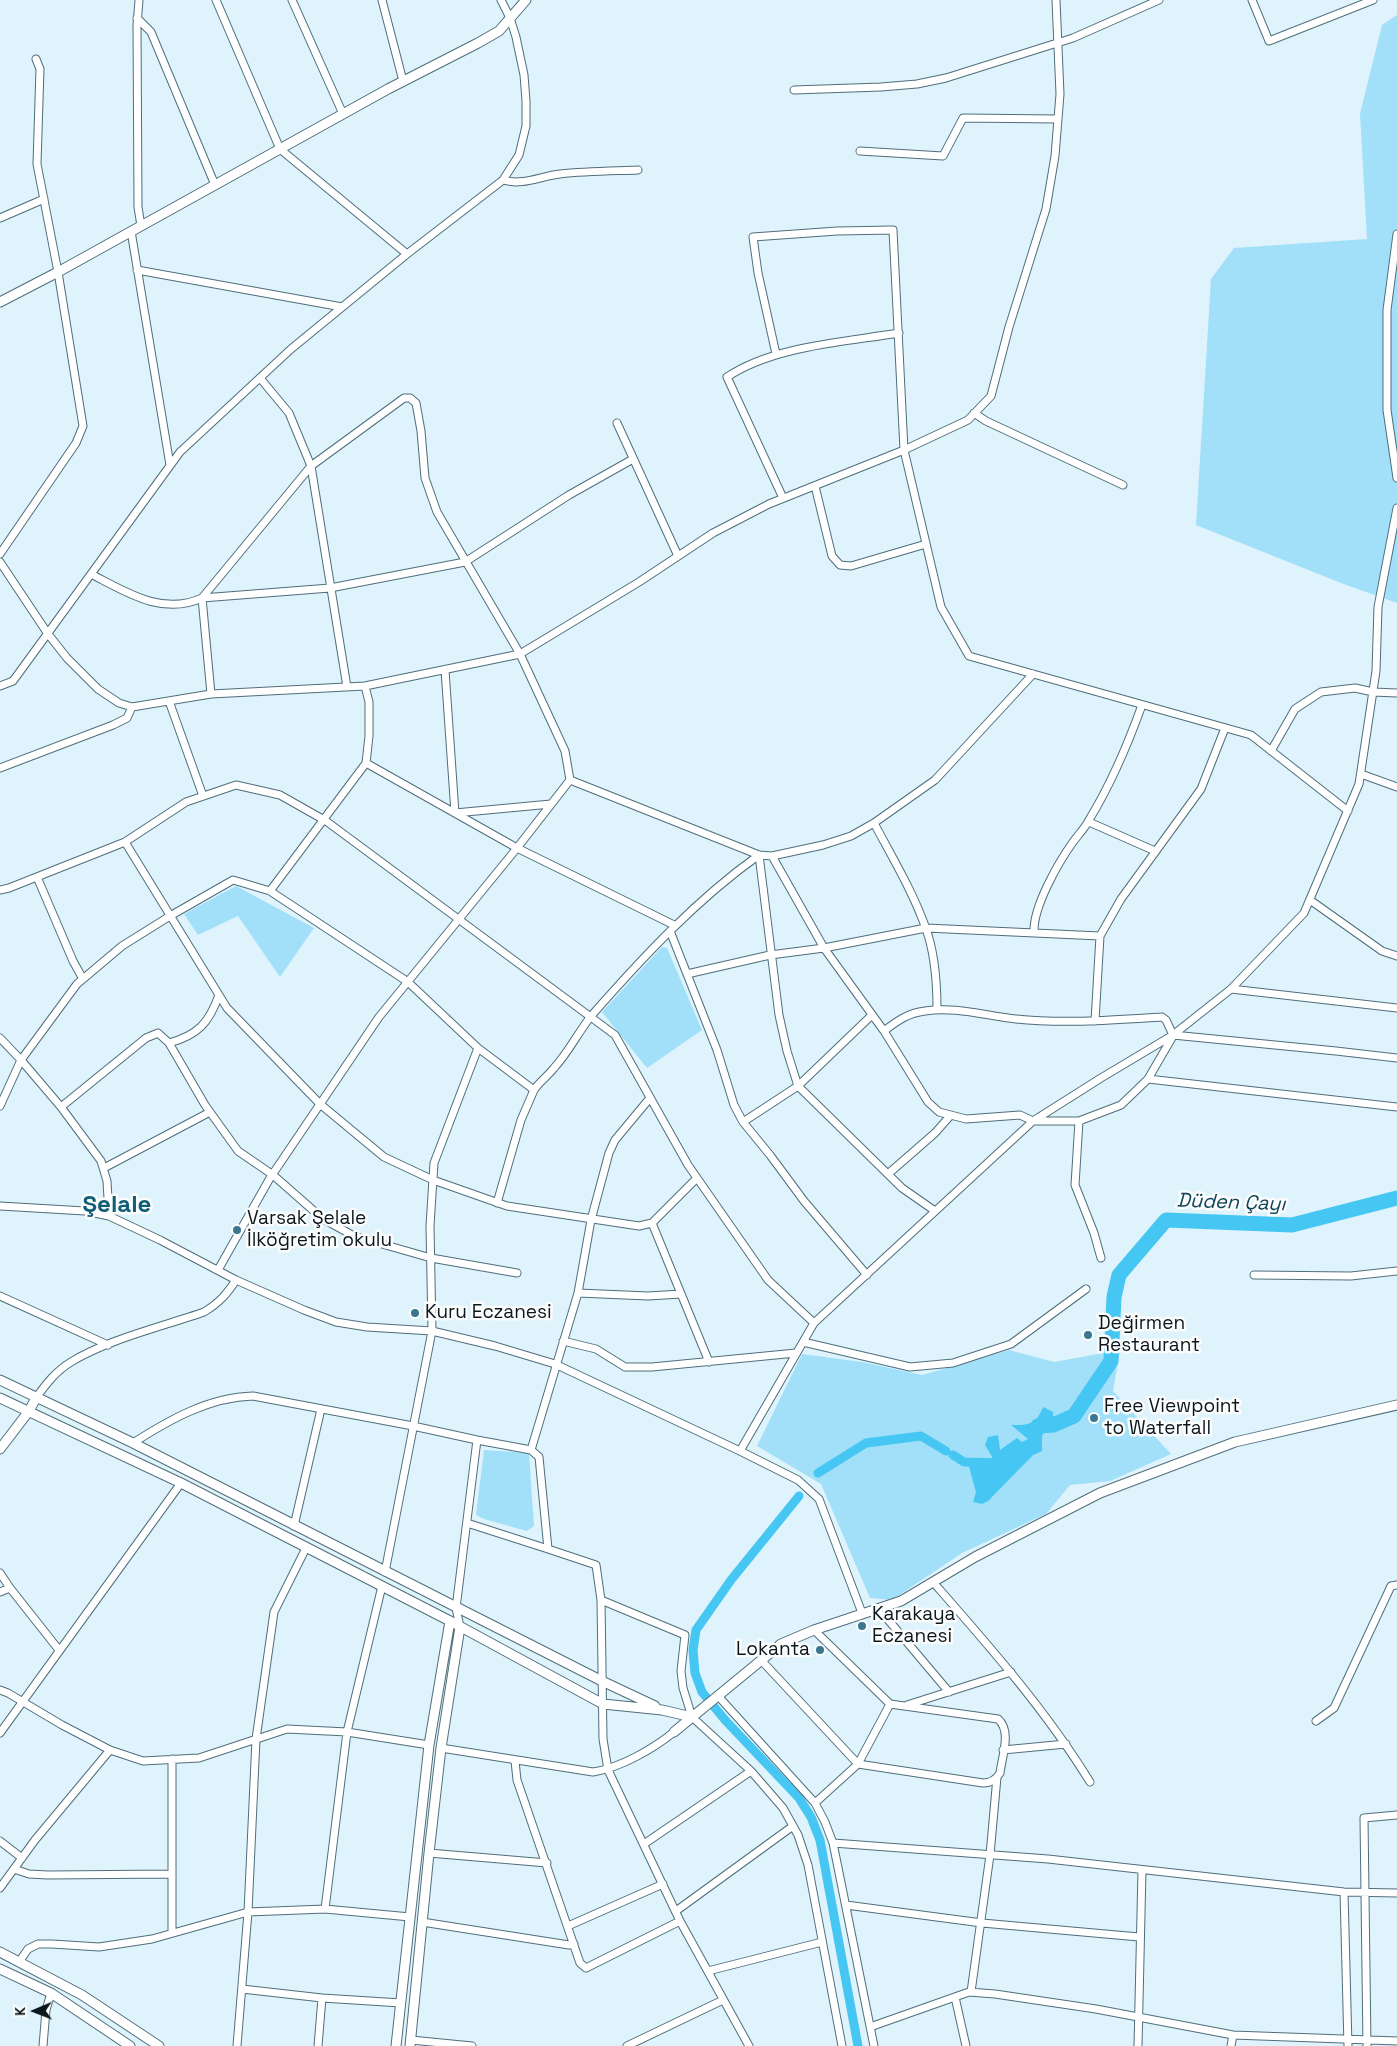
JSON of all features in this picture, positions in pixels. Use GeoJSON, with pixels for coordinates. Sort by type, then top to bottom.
{"type":"FeatureCollection","features":[{"type":"Feature","properties":{"kind":"street"},"geometry":{"type":"LineString","coordinates":[[139,0],[137,18],[138,207],[141,226]]}},
{"type":"Feature","properties":{"kind":"street"},"geometry":{"type":"LineString","coordinates":[[216,0],[280,149],[407,254]]}},
{"type":"Feature","properties":{"kind":"street"},"geometry":{"type":"LineString","coordinates":[[292,0],[343,114]]}},
{"type":"Feature","properties":{"kind":"street"},"geometry":{"type":"LineString","coordinates":[[382,0],[403,81]]}},
{"type":"Feature","properties":{"kind":"street"},"geometry":{"type":"LineString","coordinates":[[0,686],[14,681],[180,452],[291,349],[407,254],[503,180],[519,155],[526,126],[524,75],[510,18],[500,0]]}},
{"type":"Feature","properties":{"kind":"street"},"geometry":{"type":"LineString","coordinates":[[0,302],[58,272],[403,81],[499,31],[526,0]]}},
{"type":"Feature","properties":{"kind":"street"},"geometry":{"type":"LineString","coordinates":[[0,562],[48,634],[67,658],[98,689],[119,703],[132,707],[211,694],[365,686],[520,654],[639,582],[713,533],[783,498],[904,450],[968,420],[991,396],[1009,326],[1046,209],[1055,156],[1060,94],[1056,0]]}},
{"type":"Feature","properties":{"kind":"street"},"geometry":{"type":"LineString","coordinates":[[794,90],[918,84],[946,78],[1073,38],[1142,4],[1159,0]]}},
{"type":"Feature","properties":{"kind":"street"},"geometry":{"type":"LineString","coordinates":[[1252,0],[1269,41],[1373,0]]}},
{"type":"Feature","properties":{"kind":"street"},"geometry":{"type":"LineString","coordinates":[[137,18],[150,32],[215,185]]}},
{"type":"Feature","properties":{"kind":"street"},"geometry":{"type":"LineString","coordinates":[[0,554],[76,443],[83,426],[58,272],[37,164],[40,69],[36,59]]}},
{"type":"Feature","properties":{"kind":"street"},"geometry":{"type":"LineString","coordinates":[[860,151],[942,156],[963,118],[1058,119]]}},
{"type":"Feature","properties":{"kind":"street"},"geometry":{"type":"LineString","coordinates":[[503,180],[511,183],[561,174],[638,170]]}},
{"type":"Feature","properties":{"kind":"street"},"geometry":{"type":"LineString","coordinates":[[0,218],[44,199]]}},
{"type":"Feature","properties":{"kind":"street"},"geometry":{"type":"LineString","coordinates":[[776,354],[758,273],[753,237],[837,231],[893,230],[904,450],[941,608],[969,656],[1251,735],[1348,811]]}},
{"type":"Feature","properties":{"kind":"street"},"geometry":{"type":"LineString","coordinates":[[131,231],[170,465]]}},
{"type":"Feature","properties":{"kind":"street"},"geometry":{"type":"LineString","coordinates":[[1397,234],[1387,310],[1387,410],[1397,478]]}},
{"type":"Feature","properties":{"kind":"street"},"geometry":{"type":"LineString","coordinates":[[138,270],[342,307]]}},
{"type":"Feature","properties":{"kind":"street"},"geometry":{"type":"LineString","coordinates":[[783,498],[727,377],[744,365],[776,354],[899,333]]}},
{"type":"Feature","properties":{"kind":"street"},"geometry":{"type":"LineString","coordinates":[[260,378],[289,413],[311,466],[347,687]]}},
{"type":"Feature","properties":{"kind":"street"},"geometry":{"type":"LineString","coordinates":[[211,694],[202,598],[311,466],[404,398],[410,398],[416,403],[422,431],[425,478],[437,512],[520,654],[566,751],[570,780],[517,848],[378,1017],[273,1175],[218,1270]]}},
{"type":"Feature","properties":{"kind":"street"},"geometry":{"type":"LineString","coordinates":[[974,413],[986,421],[1123,484]]}},
{"type":"Feature","properties":{"kind":"street"},"geometry":{"type":"LineString","coordinates":[[617,423],[678,556]]}},
{"type":"Feature","properties":{"kind":"street"},"geometry":{"type":"LineString","coordinates":[[92,574],[146,601],[174,604],[192,603],[202,598],[330,588],[465,562],[633,458]]}},
{"type":"Feature","properties":{"kind":"street"},"geometry":{"type":"LineString","coordinates":[[815,486],[832,556],[840,564],[851,566],[926,544]]}},
{"type":"Feature","properties":{"kind":"street"},"geometry":{"type":"LineString","coordinates":[[740,1450],[814,1323],[1032,1121],[1173,1035],[1231,989],[1304,913],[1359,784],[1376,670],[1378,607],[1397,508]]}},
{"type":"Feature","properties":{"kind":"street"},"geometry":{"type":"LineString","coordinates":[[445,670],[455,813]]}},
{"type":"Feature","properties":{"kind":"street"},"geometry":{"type":"LineString","coordinates":[[570,780],[759,855],[772,856],[832,842],[850,836],[874,823],[935,780],[1033,674]]}},
{"type":"Feature","properties":{"kind":"street"},"geometry":{"type":"LineString","coordinates":[[270,891],[366,763],[369,727],[365,686]]}},
{"type":"Feature","properties":{"kind":"street"},"geometry":{"type":"LineString","coordinates":[[1271,751],[1295,709],[1321,692],[1355,688],[1372,692],[1397,693]]}},
{"type":"Feature","properties":{"kind":"street"},"geometry":{"type":"LineString","coordinates":[[169,701],[203,796]]}},
{"type":"Feature","properties":{"kind":"street"},"geometry":{"type":"LineString","coordinates":[[1034,932],[1038,903],[1072,844],[1089,822],[1127,746],[1142,705]]}},
{"type":"Feature","properties":{"kind":"street"},"geometry":{"type":"LineString","coordinates":[[0,768],[114,725],[127,718],[132,707]]}},
{"type":"Feature","properties":{"kind":"street"},"geometry":{"type":"LineString","coordinates":[[1095,1020],[1100,936],[1121,899],[1200,789],[1225,728]]}},
{"type":"Feature","properties":{"kind":"street"},"geometry":{"type":"LineString","coordinates":[[366,763],[517,848],[672,928],[687,974],[714,1042],[734,1105],[743,1122],[804,1201],[867,1275]]}},
{"type":"Feature","properties":{"kind":"street"},"geometry":{"type":"LineString","coordinates":[[1361,774],[1397,787]]}},
{"type":"Feature","properties":{"kind":"street"},"geometry":{"type":"LineString","coordinates":[[0,890],[125,842],[186,802],[203,796],[236,785],[254,787],[280,795],[324,820],[615,1035],[697,1178],[768,1280],[814,1323]]}},
{"type":"Feature","properties":{"kind":"street"},"geometry":{"type":"LineString","coordinates":[[455,813],[552,804]]}},
{"type":"Feature","properties":{"kind":"street"},"geometry":{"type":"LineString","coordinates":[[1089,822],[1155,851]]}},
{"type":"Feature","properties":{"kind":"street"},"geometry":{"type":"LineString","coordinates":[[874,823],[905,880],[926,928],[936,977],[937,1009]]}},
{"type":"Feature","properties":{"kind":"street"},"geometry":{"type":"LineString","coordinates":[[125,842],[227,1008],[320,1104],[384,1157],[433,1180],[507,1206],[639,1226],[652,1223],[697,1178]]}},
{"type":"Feature","properties":{"kind":"street"},"geometry":{"type":"LineString","coordinates":[[497,1203],[520,1121],[534,1090],[542,1079],[554,1068],[591,1017],[672,928],[736,872],[759,855]]}},
{"type":"Feature","properties":{"kind":"street"},"geometry":{"type":"LineString","coordinates":[[759,855],[779,1015],[787,1051],[798,1086],[902,1188],[935,1211]]}},
{"type":"Feature","properties":{"kind":"street"},"geometry":{"type":"LineString","coordinates":[[772,856],[824,948],[884,1031],[928,1102],[939,1112],[966,1119],[1020,1115],[1032,1121],[1080,1121],[1121,1105],[1148,1079],[1173,1035]]}},
{"type":"Feature","properties":{"kind":"street"},"geometry":{"type":"LineString","coordinates":[[37,877],[72,961],[82,979]]}},
{"type":"Feature","properties":{"kind":"street"},"geometry":{"type":"LineString","coordinates":[[0,1106],[21,1060],[82,979],[122,946],[233,880],[270,891],[408,982],[478,1048],[534,1090]]}},
{"type":"Feature","properties":{"kind":"street"},"geometry":{"type":"LineString","coordinates":[[1310,900],[1382,951],[1397,956]]}},
{"type":"Feature","properties":{"kind":"street"},"geometry":{"type":"LineString","coordinates":[[687,974],[770,955],[824,948],[926,928],[1100,936]]}},
{"type":"Feature","properties":{"kind":"street"},"geometry":{"type":"LineString","coordinates":[[1231,989],[1397,1008]]}},
{"type":"Feature","properties":{"kind":"street"},"geometry":{"type":"LineString","coordinates":[[169,1042],[192,1034],[205,1024],[213,1014],[220,995]]}},
{"type":"Feature","properties":{"kind":"street"},"geometry":{"type":"LineString","coordinates":[[884,1031],[912,1013],[937,1009],[1018,1019],[1095,1020],[1162,1017],[1166,1020],[1173,1035]]}},
{"type":"Feature","properties":{"kind":"street"},"geometry":{"type":"LineString","coordinates":[[743,1122],[798,1086],[872,1015]]}},
{"type":"Feature","properties":{"kind":"street"},"geometry":{"type":"LineString","coordinates":[[61,1108],[146,1038],[158,1033],[169,1042],[210,1112],[238,1150],[273,1175],[323,1219],[354,1236],[431,1258],[517,1273]]}},
{"type":"Feature","properties":{"kind":"street"},"geometry":{"type":"LineString","coordinates":[[1173,1035],[1397,1058]]}},
{"type":"Feature","properties":{"kind":"street"},"geometry":{"type":"LineString","coordinates":[[0,1038],[61,1108],[104,1168],[107,1181],[109,1216]]}},
{"type":"Feature","properties":{"kind":"street"},"geometry":{"type":"LineString","coordinates":[[385,1572],[432,1331],[430,1226],[436,1158],[478,1048]]}},
{"type":"Feature","properties":{"kind":"street"},"geometry":{"type":"LineString","coordinates":[[1148,1079],[1397,1107]]}},
{"type":"Feature","properties":{"kind":"street"},"geometry":{"type":"LineString","coordinates":[[531,1450],[555,1364],[578,1292],[591,1220],[609,1154],[615,1140],[650,1098]]}},
{"type":"Feature","properties":{"kind":"street"},"geometry":{"type":"LineString","coordinates":[[104,1168],[210,1112]]}},
{"type":"Feature","properties":{"kind":"street"},"geometry":{"type":"LineString","coordinates":[[888,1174],[950,1116]]}},
{"type":"Feature","properties":{"kind":"street"},"geometry":{"type":"LineString","coordinates":[[1080,1121],[1075,1185],[1094,1233],[1101,1258]]}},
{"type":"Feature","properties":{"kind":"street"},"geometry":{"type":"LineString","coordinates":[[0,1206],[85,1211],[109,1216],[160,1240],[236,1280],[336,1322],[367,1327],[432,1331],[495,1346],[555,1364],[740,1450],[798,1480],[819,1499],[862,1613]]}},
{"type":"Feature","properties":{"kind":"street"},"geometry":{"type":"LineString","coordinates":[[652,1223],[709,1362]]}},
{"type":"Feature","properties":{"kind":"street"},"geometry":{"type":"LineString","coordinates":[[1254,1275],[1351,1276],[1397,1272]]}},
{"type":"Feature","properties":{"kind":"street"},"geometry":{"type":"LineString","coordinates":[[0,1450],[29,1412],[49,1380],[71,1362],[108,1345],[204,1312],[217,1304],[227,1294],[236,1280]]}},
{"type":"Feature","properties":{"kind":"street"},"geometry":{"type":"LineString","coordinates":[[803,1342],[910,1367],[953,1363],[1011,1344],[1086,1289]]}},
{"type":"Feature","properties":{"kind":"street"},"geometry":{"type":"LineString","coordinates":[[578,1292],[648,1296],[681,1294]]}},
{"type":"Feature","properties":{"kind":"street"},"geometry":{"type":"LineString","coordinates":[[0,1296],[108,1345]]}},
{"type":"Feature","properties":{"kind":"street"},"geometry":{"type":"LineString","coordinates":[[563,1341],[596,1350],[626,1367],[652,1367],[796,1353]]}},
{"type":"Feature","properties":{"kind":"street"},"geometry":{"type":"LineString","coordinates":[[0,1380],[133,1443],[456,1608],[662,1710]]}},
{"type":"Feature","properties":{"kind":"street"},"geometry":{"type":"LineString","coordinates":[[133,1443],[174,1417],[234,1396],[254,1396],[531,1450],[539,1457],[548,1549]]}},
{"type":"Feature","properties":{"kind":"street"},"geometry":{"type":"LineString","coordinates":[[0,1398],[181,1483],[450,1621],[603,1704],[696,1715]]}},
{"type":"Feature","properties":{"kind":"street"},"geometry":{"type":"LineString","coordinates":[[441,1748],[593,1772],[608,1770],[662,1742],[781,1644],[814,1630],[901,1601],[975,1557],[1109,1490],[1235,1442],[1397,1405]]}},
{"type":"Feature","properties":{"kind":"street"},"geometry":{"type":"LineString","coordinates":[[294,1526],[321,1409]]}},
{"type":"Feature","properties":{"kind":"street"},"geometry":{"type":"LineString","coordinates":[[0,1438],[13,1433]]}},
{"type":"Feature","properties":{"kind":"street"},"geometry":{"type":"LineString","coordinates":[[396,2046],[429,1745],[450,1621],[456,1608],[477,1440]]}},
{"type":"Feature","properties":{"kind":"street"},"geometry":{"type":"LineString","coordinates":[[0,1733],[181,1483]]}},
{"type":"Feature","properties":{"kind":"street"},"geometry":{"type":"LineString","coordinates":[[467,1523],[596,1565],[601,1600],[604,1682],[603,1739],[608,1770],[680,1921],[749,2046]]}},
{"type":"Feature","properties":{"kind":"street"},"geometry":{"type":"LineString","coordinates":[[237,2046],[248,1912],[256,1739],[274,1612],[306,1548]]}},
{"type":"Feature","properties":{"kind":"street"},"geometry":{"type":"LineString","coordinates":[[0,1573],[59,1650]]}},
{"type":"Feature","properties":{"kind":"street"},"geometry":{"type":"LineString","coordinates":[[934,1582],[1011,1672],[1066,1744],[1090,1782]]}},
{"type":"Feature","properties":{"kind":"street"},"geometry":{"type":"LineString","coordinates":[[1316,1721],[1334,1708],[1391,1586],[1397,1585]]}},
{"type":"Feature","properties":{"kind":"street"},"geometry":{"type":"LineString","coordinates":[[325,1909],[347,1732],[382,1586]]}},
{"type":"Feature","properties":{"kind":"street"},"geometry":{"type":"LineString","coordinates":[[0,1592],[10,1588]]}},
{"type":"Feature","properties":{"kind":"street"},"geometry":{"type":"LineString","coordinates":[[601,1600],[685,1635],[682,1688],[696,1715],[751,1771],[783,1808],[798,1834],[808,1865],[842,2046]]}},
{"type":"Feature","properties":{"kind":"street"},"geometry":{"type":"LineString","coordinates":[[456,1608],[460,1627],[441,1748],[410,2043],[472,2046]]}},
{"type":"Feature","properties":{"kind":"street"},"geometry":{"type":"LineString","coordinates":[[879,1609],[949,1692]]}},
{"type":"Feature","properties":{"kind":"street"},"geometry":{"type":"LineString","coordinates":[[762,1660],[858,1764],[983,1783],[988,1783],[997,1777],[1000,1773],[1005,1728],[998,1719],[890,1704],[814,1630]]}},
{"type":"Feature","properties":{"kind":"street"},"geometry":{"type":"LineString","coordinates":[[904,1706],[1011,1672]]}},
{"type":"Feature","properties":{"kind":"street"},"geometry":{"type":"LineString","coordinates":[[0,1690],[110,1750],[143,1761],[198,1758],[288,1729],[347,1732],[429,1745]]}},
{"type":"Feature","properties":{"kind":"street"},"geometry":{"type":"LineString","coordinates":[[716,1699],[815,1804],[825,1822],[833,1843],[874,2046]]}},
{"type":"Feature","properties":{"kind":"street"},"geometry":{"type":"LineString","coordinates":[[815,1804],[858,1764],[890,1704]]}},
{"type":"Feature","properties":{"kind":"street"},"geometry":{"type":"LineString","coordinates":[[1003,1750],[1066,1744]]}},
{"type":"Feature","properties":{"kind":"street"},"geometry":{"type":"LineString","coordinates":[[0,1888],[110,1750]]}},
{"type":"Feature","properties":{"kind":"street"},"geometry":{"type":"LineString","coordinates":[[172,1759],[172,1933]]}},
{"type":"Feature","properties":{"kind":"street"},"geometry":{"type":"LineString","coordinates":[[515,1761],[517,1780],[580,1963],[586,1968],[680,1921]]}},
{"type":"Feature","properties":{"kind":"street"},"geometry":{"type":"LineString","coordinates":[[644,1844],[751,1771]]}},
{"type":"Feature","properties":{"kind":"street"},"geometry":{"type":"LineString","coordinates":[[972,1992],[990,1855],[997,1777]]}},
{"type":"Feature","properties":{"kind":"street"},"geometry":{"type":"LineString","coordinates":[[1367,2043],[1364,1818],[1397,1815]]}},
{"type":"Feature","properties":{"kind":"street"},"geometry":{"type":"LineString","coordinates":[[676,1911],[793,1826]]}},
{"type":"Feature","properties":{"kind":"street"},"geometry":{"type":"LineString","coordinates":[[0,1841],[22,1858]]}},
{"type":"Feature","properties":{"kind":"street"},"geometry":{"type":"LineString","coordinates":[[833,1843],[990,1855],[1344,1892],[1397,1893]]}},
{"type":"Feature","properties":{"kind":"street"},"geometry":{"type":"LineString","coordinates":[[429,1853],[547,1863]]}},
{"type":"Feature","properties":{"kind":"street"},"geometry":{"type":"LineString","coordinates":[[14,1869],[29,1874],[48,1875],[172,1874]]}},
{"type":"Feature","properties":{"kind":"street"},"geometry":{"type":"LineString","coordinates":[[1138,2046],[1142,1870]]}},
{"type":"Feature","properties":{"kind":"street"},"geometry":{"type":"LineString","coordinates":[[568,1926],[663,1884]]}},
{"type":"Feature","properties":{"kind":"street"},"geometry":{"type":"LineString","coordinates":[[1344,1892],[1348,2043]]}},
{"type":"Feature","properties":{"kind":"street"},"geometry":{"type":"LineString","coordinates":[[846,1905],[982,1923],[1139,1937]]}},
{"type":"Feature","properties":{"kind":"street"},"geometry":{"type":"LineString","coordinates":[[19,1962],[28,1949],[38,1944],[98,1947],[152,1938],[248,1912],[325,1909],[410,1916]]}},
{"type":"Feature","properties":{"kind":"street"},"geometry":{"type":"LineString","coordinates":[[422,1922],[569,1945],[574,1944]]}},
{"type":"Feature","properties":{"kind":"street"},"geometry":{"type":"LineString","coordinates":[[708,1971],[822,1942]]}},
{"type":"Feature","properties":{"kind":"street"},"geometry":{"type":"LineString","coordinates":[[0,1952],[82,1995],[159,2046]]}},
{"type":"Feature","properties":{"kind":"street"},"geometry":{"type":"LineString","coordinates":[[0,1969],[50,1993],[130,2046]]}},
{"type":"Feature","properties":{"kind":"street"},"geometry":{"type":"LineString","coordinates":[[242,1989],[322,1998],[401,2003]]}},
{"type":"Feature","properties":{"kind":"street"},"geometry":{"type":"LineString","coordinates":[[870,2027],[972,1992],[1004,1995],[1140,2017],[1232,2035],[1348,2043],[1397,2041]]}},
{"type":"Feature","properties":{"kind":"street"},"geometry":{"type":"LineString","coordinates":[[43,2046],[46,2010],[50,1993]]}},
{"type":"Feature","properties":{"kind":"street"},"geometry":{"type":"LineString","coordinates":[[955,1997],[966,2046]]}},
{"type":"Feature","properties":{"kind":"street"},"geometry":{"type":"LineString","coordinates":[[318,2046],[322,1998]]}},
{"type":"Feature","properties":{"kind":"street"},"geometry":{"type":"LineString","coordinates":[[627,2046],[724,2000]]}},
{"type":"Feature","properties":{"kind":"street"},"geometry":{"type":"LineString","coordinates":[[1231,2046],[1232,2035]]}},
{"type":"Feature","properties":{"kind":"street"},"geometry":{"type":"LineString","coordinates":[[1289,2046],[1290,2038]]}},
{"type":"Feature","properties":{"kind":"shaded area"},"geometry":{"type":"Polygon","coordinates":[[[1397,15],[1397,603],[1341,583],[1196,525],[1211,279],[1234,248],[1367,239],[1360,114],[1382,25],[1397,15]]]}},
{"type":"Feature","properties":{"kind":"shaded area"},"geometry":{"type":"Polygon","coordinates":[[[236,886],[314,928],[280,977],[238,916],[198,935],[184,914],[236,886]]]}},
{"type":"Feature","properties":{"kind":"shaded area"},"geometry":{"type":"Polygon","coordinates":[[[662,947],[667,948],[702,1030],[647,1068],[602,1012],[662,947]]]}},
{"type":"Feature","properties":{"kind":"shaded area"},"geometry":{"type":"Polygon","coordinates":[[[1009,1350],[1054,1362],[1120,1350],[1113,1391],[1171,1454],[1110,1481],[1070,1485],[1046,1514],[962,1553],[892,1600],[870,1598],[821,1484],[757,1446],[802,1354],[862,1362],[922,1375],[1009,1350]]]}},
{"type":"Feature","properties":{"kind":"shaded area"},"geometry":{"type":"Polygon","coordinates":[[[484,1450],[529,1453],[534,1526],[527,1531],[476,1515],[484,1450]]]}},
{"type":"Feature","properties":{"kind":"water"},"geometry":{"type":"Polygon","coordinates":[[[1043,1407],[1053,1412],[1053,1425],[1042,1431],[1042,1451],[1033,1455],[988,1501],[982,1504],[973,1502],[976,1492],[968,1463],[971,1461],[984,1466],[995,1462],[985,1445],[988,1437],[998,1435],[1000,1450],[1017,1438],[1022,1442],[1028,1439],[1011,1425],[1023,1425],[1035,1421],[1043,1407]]]}},
{"type":"Feature","properties":{"kind":"waterway","name":"Düden Çayı"},"geometry":{"type":"LineString","coordinates":[[1037,1430],[1038,1426],[1053,1425],[1074,1416],[1111,1361],[1114,1297],[1119,1275],[1166,1220],[1292,1225],[1397,1198]]}},
{"type":"Feature","properties":{"kind":"waterway"},"geometry":{"type":"LineString","coordinates":[[818,1473],[866,1443],[921,1436],[946,1451]]}},
{"type":"Feature","properties":{"kind":"waterway"},"geometry":{"type":"LineString","coordinates":[[953,1455],[964,1462],[1005,1463]]}},
{"type":"Feature","properties":{"kind":"waterway"},"geometry":{"type":"LineString","coordinates":[[799,1496],[731,1580],[696,1630],[693,1650],[695,1673],[702,1692],[725,1720],[799,1798],[811,1817],[820,1840],[858,2046]]}},
{"type":"Feature","properties":{"kind":"place","name":"Varsak Şelale İlköğretim okulu"},"geometry":{"type":"Point","coordinates":[237,1230]}},
{"type":"Feature","properties":{"kind":"place","name":"Kuru Eczanesi"},"geometry":{"type":"Point","coordinates":[415,1313]}},
{"type":"Feature","properties":{"kind":"place","name":"Değirmen Restaurant"},"geometry":{"type":"Point","coordinates":[1088,1335]}},
{"type":"Feature","properties":{"kind":"place","name":"Free Viewpoint to Waterfall"},"geometry":{"type":"Point","coordinates":[1094,1418]}},
{"type":"Feature","properties":{"kind":"place","name":"Karakaya Eczanesi"},"geometry":{"type":"Point","coordinates":[862,1626]}},
{"type":"Feature","properties":{"kind":"place","name":"Lokanta"},"geometry":{"type":"Point","coordinates":[820,1650]}},
{"type":"Feature","properties":{"kind":"district","name":"Şelale"},"geometry":{"type":"Point","coordinates":[117,1205]}}]}
